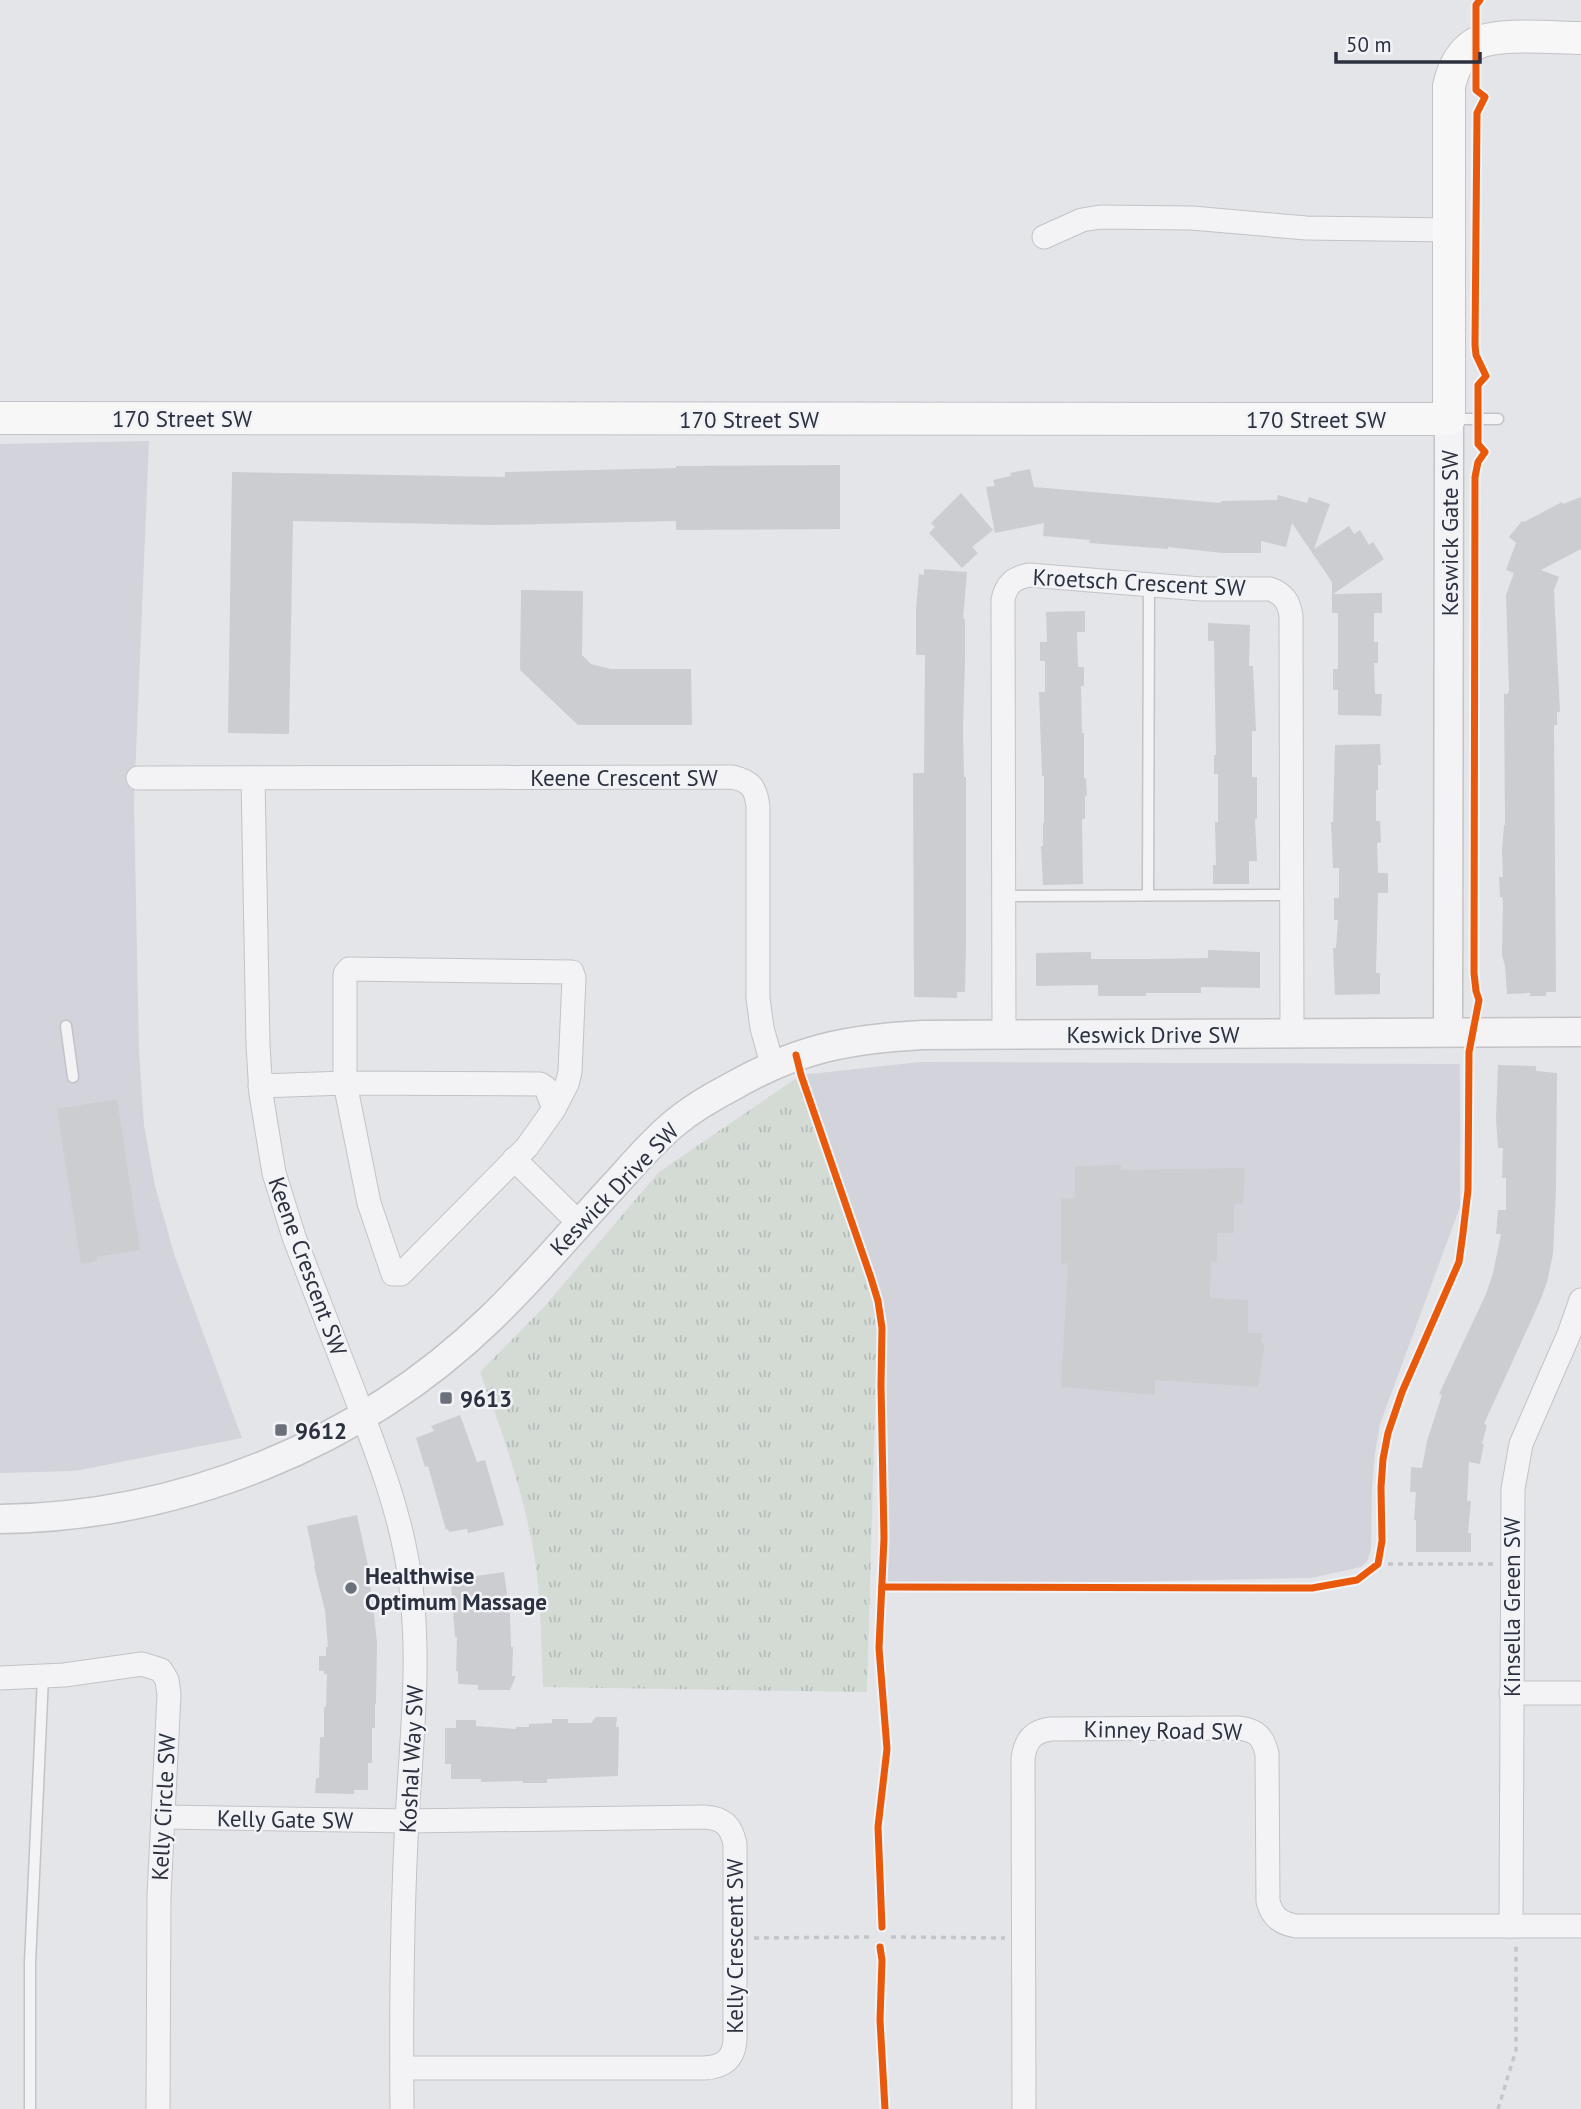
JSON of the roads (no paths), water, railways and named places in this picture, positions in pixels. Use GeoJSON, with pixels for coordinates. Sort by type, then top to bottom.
{"type":"FeatureCollection","features":[{"type":"Feature","properties":{"kind":"main road","name":"Keswick Gate SW"},"geometry":{"type":"LineString","coordinates":[[1449,419],[1449,86],[1453,68],[1462,55],[1476,44],[1508,38],[1581,38]]}},
{"type":"Feature","properties":{"kind":"main road","name":"170 Street SW"},"geometry":{"type":"LineString","coordinates":[[0,418],[1449,419]]}},
{"type":"Feature","properties":{"kind":"street"},"geometry":{"type":"LineString","coordinates":[[1044,237],[1082,220],[1100,218],[1192,218],[1317,228],[1450,230]]}},
{"type":"Feature","properties":{"kind":"street","name":"Keswick Gate SW"},"geometry":{"type":"LineString","coordinates":[[1448,1032],[1449,419]]}},
{"type":"Feature","properties":{"kind":"street","name":"Kroetsch Crescent SW"},"geometry":{"type":"LineString","coordinates":[[1004,1034],[1003,600],[1005,590],[1014,579],[1029,575],[1201,589],[1270,589],[1279,592],[1290,606],[1292,1033]]}},
{"type":"Feature","properties":{"kind":"street","name":"Keene Crescent SW"},"geometry":{"type":"LineString","coordinates":[[138,778],[733,777],[748,781],[753,786],[758,807],[759,1011],[772,1065]]}},
{"type":"Feature","properties":{"kind":"street","name":"Keene Crescent SW"},"geometry":{"type":"LineString","coordinates":[[253,778],[258,1045],[267,1139],[281,1202],[363,1416]]}},
{"type":"Feature","properties":{"kind":"street"},"geometry":{"type":"LineString","coordinates":[[349,969],[572,972],[574,978],[570,1072],[554,1109],[527,1147],[401,1274],[393,1274],[369,1203],[345,1083],[345,974],[349,969]]}},
{"type":"Feature","properties":{"kind":"street","name":"Keswick Drive SW"},"geometry":{"type":"LineString","coordinates":[[0,1519],[96,1512],[158,1500],[236,1476],[271,1462],[307,1447],[363,1416],[411,1384],[489,1320],[540,1269],[648,1149],[677,1122],[707,1100],[772,1065],[808,1051],[889,1037],[1004,1034],[1581,1032]]}},
{"type":"Feature","properties":{"kind":"street"},"geometry":{"type":"LineString","coordinates":[[260,1086],[345,1083],[540,1084],[546,1088],[554,1109]]}},
{"type":"Feature","properties":{"kind":"street"},"geometry":{"type":"LineString","coordinates":[[514,1159],[579,1223]]}},
{"type":"Feature","properties":{"kind":"street","name":"Kinsella Green SW"},"geometry":{"type":"LineString","coordinates":[[1514,1926],[1511,1693],[1513,1489],[1521,1444],[1581,1300]]}},
{"type":"Feature","properties":{"kind":"street","name":"Koshal Way SW"},"geometry":{"type":"LineString","coordinates":[[363,1416],[398,1520],[411,1589],[415,1634],[416,1674],[402,1966],[402,2109]]}},
{"type":"Feature","properties":{"kind":"street","name":"Kelly Circle SW"},"geometry":{"type":"LineString","coordinates":[[0,1678],[87,1673],[142,1664],[161,1670],[167,1680],[169,1695],[158,1939],[158,2109]]}},
{"type":"Feature","properties":{"kind":"street"},"geometry":{"type":"LineString","coordinates":[[1511,1693],[1581,1693]]}},
{"type":"Feature","properties":{"kind":"street","name":"Kinney Road SW"},"geometry":{"type":"LineString","coordinates":[[1024,2109],[1024,1750],[1037,1732],[1051,1729],[1238,1728],[1259,1734],[1265,1743],[1267,1754],[1268,1901],[1275,1917],[1285,1924],[1581,1926]]}},
{"type":"Feature","properties":{"kind":"street","name":"Kelly Gate SW"},"geometry":{"type":"LineString","coordinates":[[163,1817],[407,1821]]}},
{"type":"Feature","properties":{"kind":"street","name":"Kelly Crescent SW"},"geometry":{"type":"LineString","coordinates":[[402,2068],[715,2068],[725,2063],[734,2050],[735,1844],[732,1832],[722,1820],[704,1817],[407,1821]]}},
{"type":"Feature","properties":{"kind":"lane","name":"170 Street SW"},"geometry":{"type":"LineString","coordinates":[[1449,419],[1498,419]]}},
{"type":"Feature","properties":{"kind":"lane"},"geometry":{"type":"LineString","coordinates":[[1147,895],[1149,585]]}},
{"type":"Feature","properties":{"kind":"lane"},"geometry":{"type":"LineString","coordinates":[[1004,896],[1291,895]]}},
{"type":"Feature","properties":{"kind":"lane"},"geometry":{"type":"LineString","coordinates":[[66,1026],[73,1077]]}},
{"type":"Feature","properties":{"kind":"lane"},"geometry":{"type":"LineString","coordinates":[[30,2109],[30,1963],[43,1677]]}},
{"type":"Feature","properties":{"kind":"place","name":"9613"},"geometry":{"type":"Point","coordinates":[446,1398]}},
{"type":"Feature","properties":{"kind":"place","name":"9612"},"geometry":{"type":"Point","coordinates":[281,1430]}},
{"type":"Feature","properties":{"kind":"place","name":"Healthwise Optimum Massage"},"geometry":{"type":"Point","coordinates":[351,1588]}}]}
